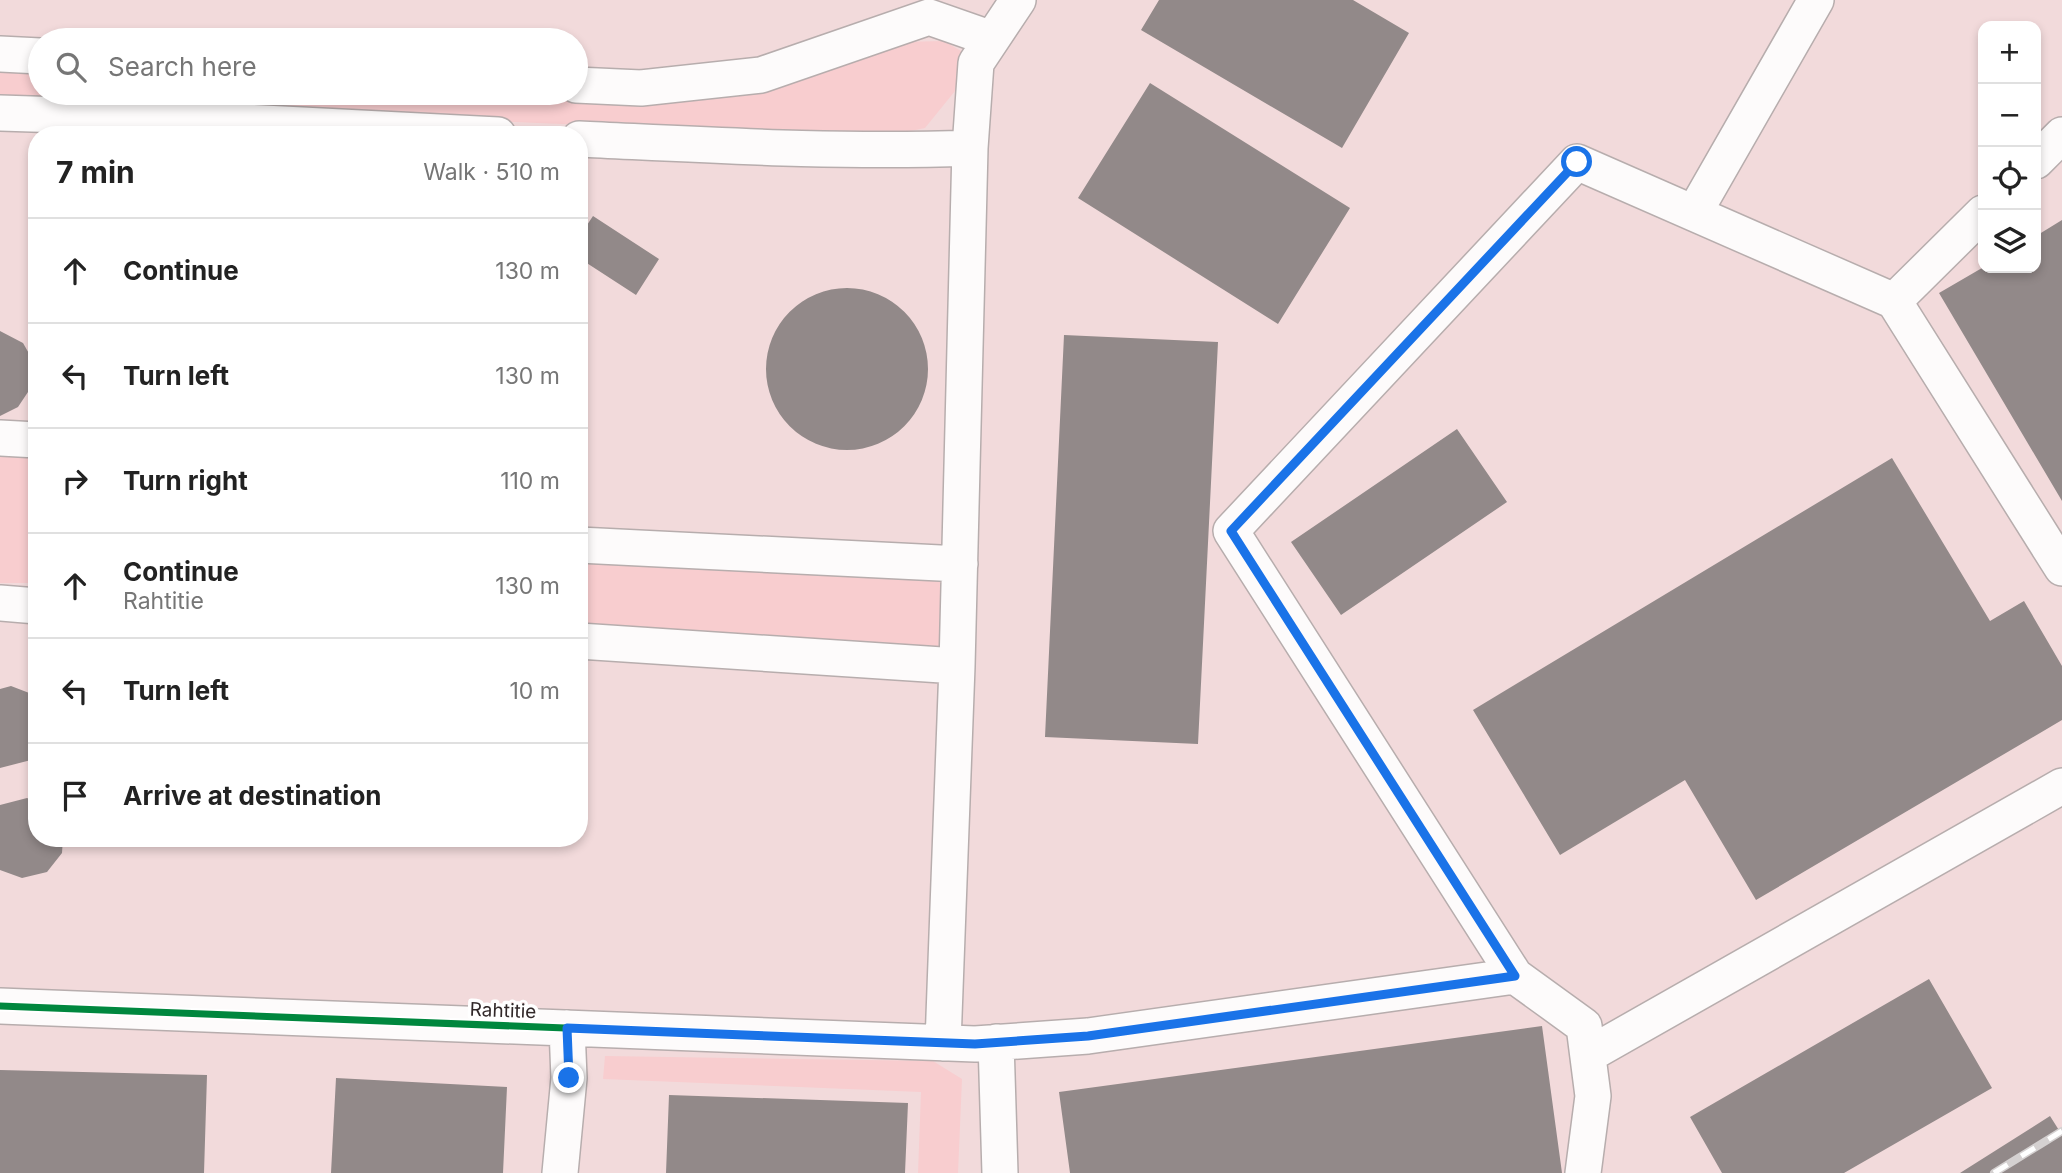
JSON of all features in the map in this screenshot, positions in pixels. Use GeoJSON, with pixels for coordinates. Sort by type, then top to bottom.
{"type":"FeatureCollection","features":[{"type":"Feature","properties":{"kind":"street"},"geometry":{"type":"LineString","coordinates":[[943,1042],[957,666],[970,148],[976,63],[1018,0]]}},
{"type":"Feature","properties":{"kind":"street"},"geometry":{"type":"LineString","coordinates":[[1694,213],[1816,0]]}},
{"type":"Feature","properties":{"kind":"street"},"geometry":{"type":"LineString","coordinates":[[588,86],[641,88],[761,75],[929,17],[992,39]]}},
{"type":"Feature","properties":{"kind":"street"},"geometry":{"type":"LineString","coordinates":[[0,54],[28,55]]}},
{"type":"Feature","properties":{"kind":"street"},"geometry":{"type":"LineString","coordinates":[[0,113],[324,126]]}},
{"type":"Feature","properties":{"kind":"street"},"geometry":{"type":"LineString","coordinates":[[2041,156],[2062,135]]}},
{"type":"Feature","properties":{"kind":"street"},"geometry":{"type":"LineString","coordinates":[[588,139],[796,150],[970,148]]}},
{"type":"Feature","properties":{"kind":"street"},"geometry":{"type":"LineString","coordinates":[[1583,1173],[1593,1096],[1584,1026],[1515,976],[1231,531],[1577,162],[1894,301],[2062,568]]}},
{"type":"Feature","properties":{"kind":"street"},"geometry":{"type":"LineString","coordinates":[[1894,301],[1978,218]]}},
{"type":"Feature","properties":{"kind":"street"},"geometry":{"type":"LineString","coordinates":[[0,438],[28,440]]}},
{"type":"Feature","properties":{"kind":"street"},"geometry":{"type":"LineString","coordinates":[[588,545],[960,564]]}},
{"type":"Feature","properties":{"kind":"street"},"geometry":{"type":"LineString","coordinates":[[0,603],[28,605]]}},
{"type":"Feature","properties":{"kind":"street"},"geometry":{"type":"LineString","coordinates":[[588,642],[957,666]]}},
{"type":"Feature","properties":{"kind":"street"},"geometry":{"type":"LineString","coordinates":[[1588,1055],[2062,786]]}},
{"type":"Feature","properties":{"kind":"street","name":"Rahtitie"},"geometry":{"type":"LineString","coordinates":[[0,1006],[996,1042],[1088,1036],[1515,976]]}},
{"type":"Feature","properties":{"kind":"street"},"geometry":{"type":"LineString","coordinates":[[560,1173],[569,1078],[567,1028]]}},
{"type":"Feature","properties":{"kind":"street"},"geometry":{"type":"LineString","coordinates":[[996,1042],[1000,1173]]}},
{"type":"Feature","properties":{"kind":"shaded area"},"geometry":{"type":"Polygon","coordinates":[[[0,0],[2062,0],[2062,1173],[0,1173],[0,0]]]}},
{"type":"Feature","properties":{"kind":"shaded area"},"geometry":{"type":"Polygon","coordinates":[[[944,41],[966,54],[955,91],[925,128],[882,137],[149,105],[588,105],[588,95],[646,97],[901,42],[944,41]]]}},
{"type":"Feature","properties":{"kind":"shaded area"},"geometry":{"type":"Polygon","coordinates":[[[0,65],[28,66],[28,99],[0,97],[0,65]]]}},
{"type":"Feature","properties":{"kind":"shaded area"},"geometry":{"type":"Polygon","coordinates":[[[0,447],[28,450],[28,583],[0,583],[0,447]]]}},
{"type":"Feature","properties":{"kind":"shaded area"},"geometry":{"type":"Polygon","coordinates":[[[588,557],[941,574],[944,653],[588,633],[588,557]]]}},
{"type":"Feature","properties":{"kind":"shaded area"},"geometry":{"type":"Polygon","coordinates":[[[605,1056],[933,1061],[962,1079],[958,1173],[918,1173],[921,1092],[603,1079],[605,1056]]]}},
{"type":"Feature","properties":{"kind":"building"},"geometry":{"type":"Polygon","coordinates":[[[1159,0],[1353,0],[1409,33],[1342,148],[1141,30],[1159,0]]]}},
{"type":"Feature","properties":{"kind":"building"},"geometry":{"type":"Polygon","coordinates":[[[1150,83],[1350,208],[1278,324],[1078,198],[1150,83]]]}},
{"type":"Feature","properties":{"kind":"building"},"geometry":{"type":"Polygon","coordinates":[[[593,216],[659,259],[636,295],[588,264],[588,224],[593,216]]]}},
{"type":"Feature","properties":{"kind":"building"},"geometry":{"type":"Polygon","coordinates":[[[2062,220],[2062,501],[1939,293],[1978,270],[1978,273],[2041,273],[2041,233],[2062,220]]]}},
{"type":"Feature","properties":{"kind":"building"},"geometry":{"type":"Polygon","coordinates":[[[847,288],[878,294],[904,312],[922,338],[928,369],[922,400],[904,426],[878,444],[847,450],[816,444],[790,426],[772,400],[766,369],[772,338],[790,312],[816,294],[847,288]]]}},
{"type":"Feature","properties":{"kind":"building"},"geometry":{"type":"Polygon","coordinates":[[[0,331],[23,343],[28,352],[28,392],[18,407],[0,416],[0,331]]]}},
{"type":"Feature","properties":{"kind":"building"},"geometry":{"type":"Polygon","coordinates":[[[1064,335],[1218,342],[1198,744],[1045,737],[1064,335]]]}},
{"type":"Feature","properties":{"kind":"building"},"geometry":{"type":"Polygon","coordinates":[[[1457,429],[1507,502],[1341,615],[1291,542],[1457,429]]]}},
{"type":"Feature","properties":{"kind":"building"},"geometry":{"type":"Polygon","coordinates":[[[1892,458],[1990,621],[2024,601],[2062,666],[2062,720],[1756,900],[1685,780],[1560,855],[1473,710],[1892,458]]]}},
{"type":"Feature","properties":{"kind":"building"},"geometry":{"type":"Polygon","coordinates":[[[11,686],[28,693],[28,761],[0,768],[0,689],[11,686]]]}},
{"type":"Feature","properties":{"kind":"building"},"geometry":{"type":"Polygon","coordinates":[[[28,798],[28,847],[62,847],[62,853],[47,872],[22,878],[0,870],[0,805],[28,798]]]}},
{"type":"Feature","properties":{"kind":"building"},"geometry":{"type":"Polygon","coordinates":[[[1929,979],[1992,1088],[1844,1173],[1722,1173],[1690,1117],[1929,979]]]}},
{"type":"Feature","properties":{"kind":"building"},"geometry":{"type":"Polygon","coordinates":[[[1542,1026],[1562,1173],[1070,1173],[1059,1092],[1542,1026]]]}},
{"type":"Feature","properties":{"kind":"building"},"geometry":{"type":"Polygon","coordinates":[[[0,1070],[207,1075],[204,1173],[0,1173],[0,1070]]]}},
{"type":"Feature","properties":{"kind":"building"},"geometry":{"type":"Polygon","coordinates":[[[336,1078],[507,1087],[503,1173],[331,1173],[336,1078]]]}},
{"type":"Feature","properties":{"kind":"building"},"geometry":{"type":"Polygon","coordinates":[[[669,1095],[908,1103],[905,1173],[666,1173],[669,1095]]]}},
{"type":"Feature","properties":{"kind":"building"},"geometry":{"type":"Polygon","coordinates":[[[2050,1116],[2062,1135],[2062,1173],[1960,1173],[2050,1116]]]}},
{"type":"Feature","properties":{"kind":"railway"},"geometry":{"type":"LineString","coordinates":[[1994,1173],[2062,1131]]}},
{"type":"Feature","properties":{"kind":"cycle path"},"geometry":{"type":"LineString","coordinates":[[0,1006],[975,1044],[1088,1036]]}},
{"type":"Feature","properties":{"kind":"route"},"geometry":{"type":"LineString","coordinates":[[569,1078],[567,1028],[975,1044],[1088,1036],[1515,976],[1231,531],[1577,162]]}}]}
